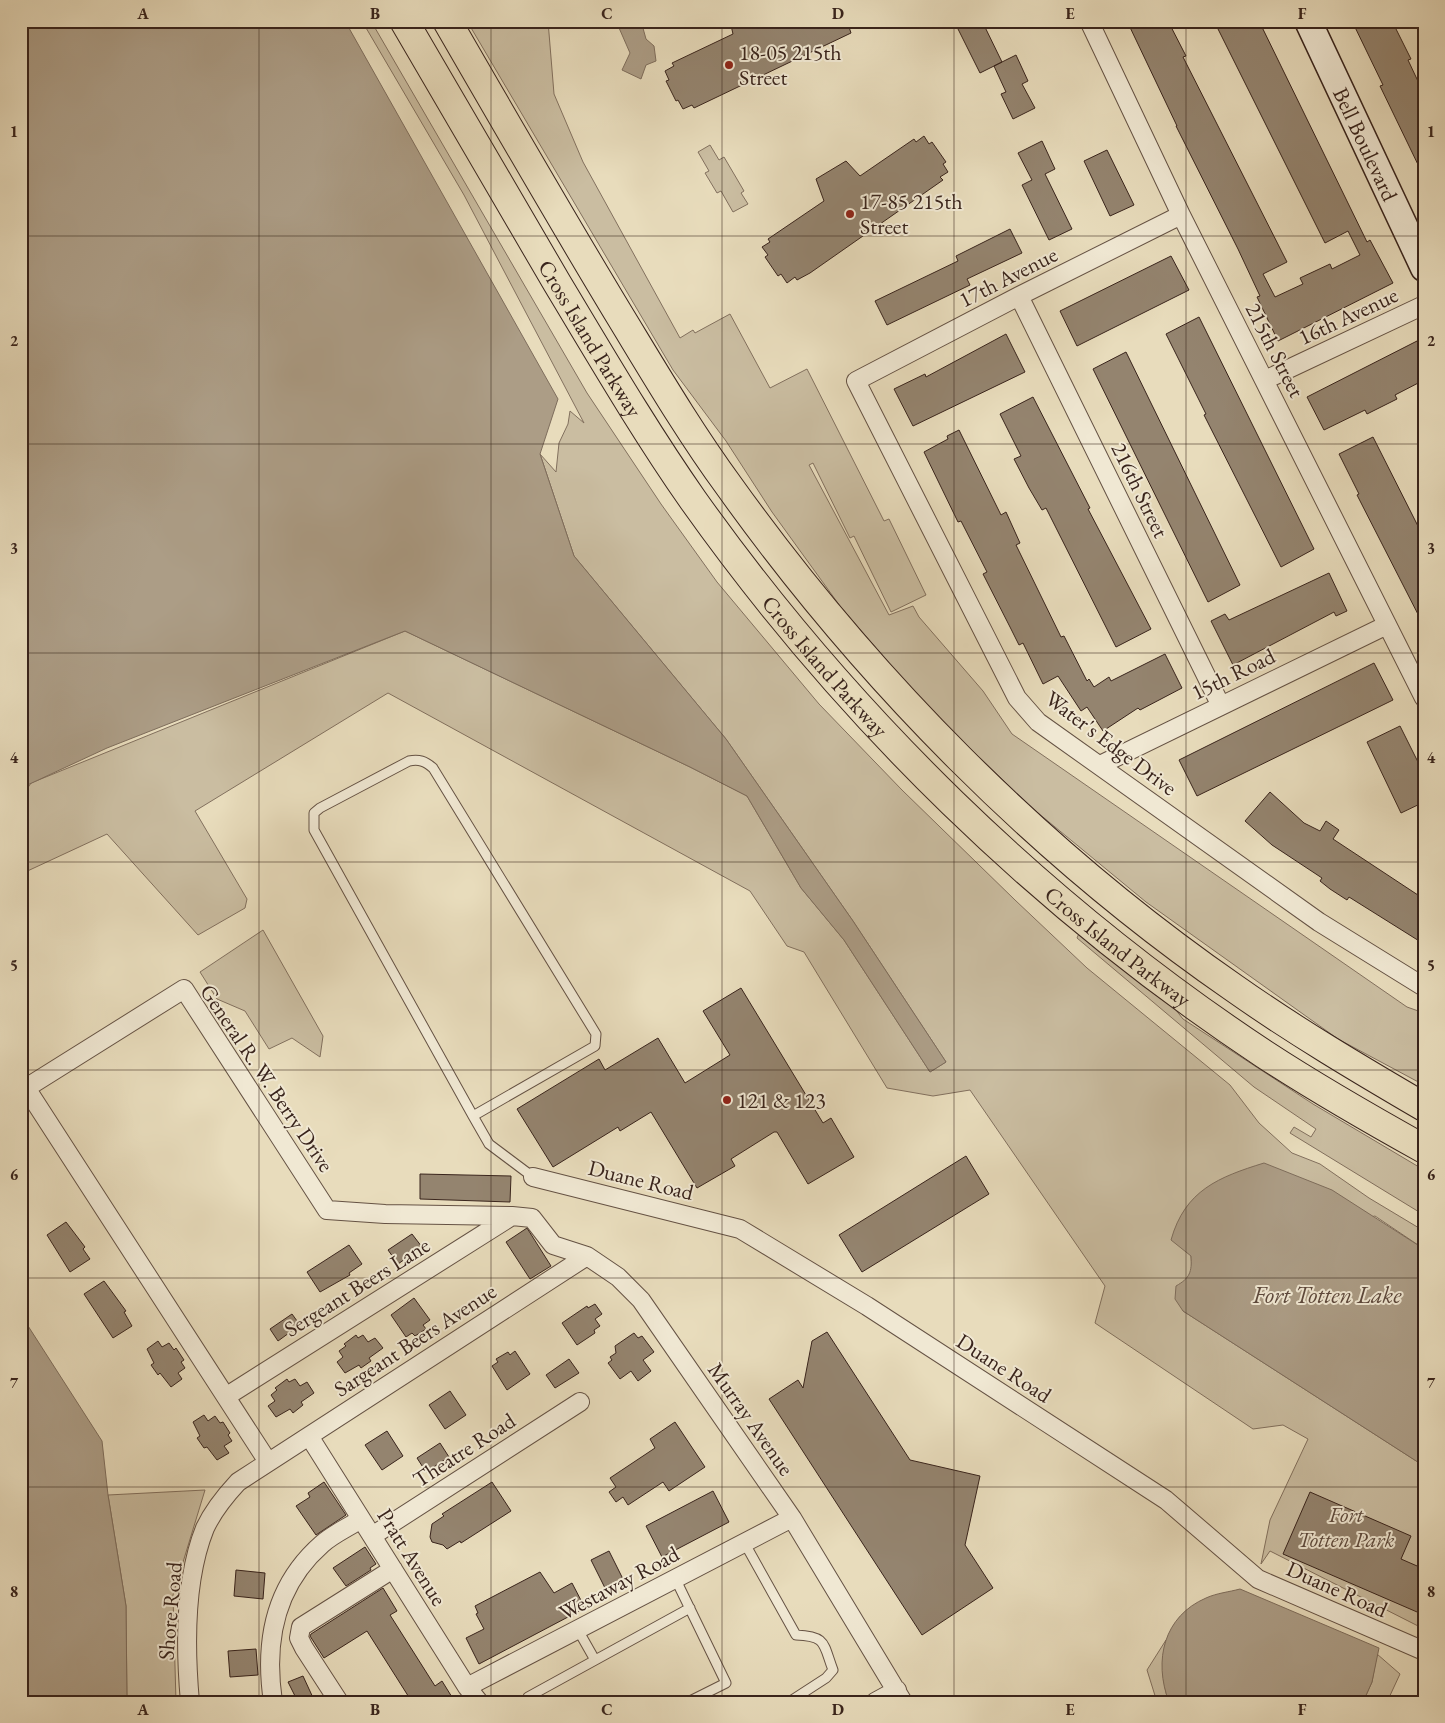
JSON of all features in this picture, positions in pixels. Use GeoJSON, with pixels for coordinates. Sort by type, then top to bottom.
{"type":"FeatureCollection","features":[{"type":"Feature","properties":{"kind":"highway","name":"Cross Island Parkway"},"geometry":{"type":"LineString","coordinates":[[404,21],[641,423],[734,556],[834,679],[906,756],[994,842],[1079,917],[1169,987],[1262,1053],[1424,1150]]}},
{"type":"Feature","properties":{"kind":"highway","name":"Cross Island Parkway"},"geometry":{"type":"LineString","coordinates":[[447,21],[671,400],[728,485],[774,547],[877,671],[937,736],[1024,820],[1109,893],[1231,986],[1287,1024],[1424,1107]]}},
{"type":"Feature","properties":{"kind":"highway"},"geometry":{"type":"LineString","coordinates":[[1384,1084],[1424,1100]]}},
{"type":"Feature","properties":{"kind":"street","name":"215th Street"},"geometry":{"type":"LineString","coordinates":[[1089,21],[1181,215],[1424,698]]}},
{"type":"Feature","properties":{"kind":"street","name":"Bell Boulevard"},"geometry":{"type":"LineString","coordinates":[[1308,21],[1424,268]]}},
{"type":"Feature","properties":{"kind":"street","name":"17th Avenue"},"geometry":{"type":"LineString","coordinates":[[856,381],[1019,296],[1181,215]]}},
{"type":"Feature","properties":{"kind":"street","name":"216th Street"},"geometry":{"type":"LineString","coordinates":[[1019,296],[1220,704]]}},
{"type":"Feature","properties":{"kind":"street","name":"16th Avenue"},"geometry":{"type":"LineString","coordinates":[[1265,380],[1424,305]]}},
{"type":"Feature","properties":{"kind":"street","name":"Water's Edge Drive"},"geometry":{"type":"LineString","coordinates":[[856,381],[1017,698],[1038,722],[1319,922],[1424,987]]}},
{"type":"Feature","properties":{"kind":"street","name":"15th Road"},"geometry":{"type":"LineString","coordinates":[[1100,765],[1220,704],[1387,625]]}},
{"type":"Feature","properties":{"kind":"street","name":"General R. W. Berry Drive"},"geometry":{"type":"LineString","coordinates":[[268,1462],[26,1088],[184,989],[327,1210],[385,1214],[512,1216]]}},
{"type":"Feature","properties":{"kind":"street","name":"Duane Road"},"geometry":{"type":"LineString","coordinates":[[533,1177],[740,1229],[867,1306],[1161,1497],[1258,1578],[1424,1652]]}},
{"type":"Feature","properties":{"kind":"street","name":"Murray Avenue"},"geometry":{"type":"LineString","coordinates":[[512,1216],[532,1218],[553,1244],[587,1256],[618,1277],[642,1300],[792,1518],[900,1696]]}},
{"type":"Feature","properties":{"kind":"street","name":"Sergeant Beers Lane"},"geometry":{"type":"LineString","coordinates":[[227,1396],[512,1216]]}},
{"type":"Feature","properties":{"kind":"street","name":"Sargeant Beers Avenue"},"geometry":{"type":"LineString","coordinates":[[268,1462],[587,1256]]}},
{"type":"Feature","properties":{"kind":"street","name":"Theatre Road"},"geometry":{"type":"LineString","coordinates":[[372,1536],[580,1402]]}},
{"type":"Feature","properties":{"kind":"street","name":"Pratt Avenue"},"geometry":{"type":"LineString","coordinates":[[309,1436],[466,1687],[479,1702]]}},
{"type":"Feature","properties":{"kind":"street","name":"Shore Road"},"geometry":{"type":"LineString","coordinates":[[190,1702],[186,1660],[192,1570],[206,1528],[220,1502],[238,1482],[268,1462]]}},
{"type":"Feature","properties":{"kind":"street","name":"Westaway Road"},"geometry":{"type":"LineString","coordinates":[[466,1687],[792,1518]]}},
{"type":"Feature","properties":{"kind":"street"},"geometry":{"type":"LineString","coordinates":[[273,1702],[269,1673],[269,1649],[277,1612],[285,1591],[298,1571],[322,1543],[361,1519]]}},
{"type":"Feature","properties":{"kind":"street"},"geometry":{"type":"LineString","coordinates":[[338,1702],[299,1638],[301,1627],[393,1569]]}},
{"type":"Feature","properties":{"kind":"street"},"geometry":{"type":"LineString","coordinates":[[876,1702],[900,1696]]}},
{"type":"Feature","properties":{"kind":"lane"},"geometry":{"type":"LineString","coordinates":[[473,1116],[595,1046],[597,1040],[596,1034],[433,768],[427,762],[417,759],[409,761],[320,808],[314,814],[312,823],[314,830],[488,1144],[533,1177]]}},
{"type":"Feature","properties":{"kind":"lane"},"geometry":{"type":"LineString","coordinates":[[744,1542],[796,1635],[814,1635],[821,1640],[833,1670],[826,1678],[789,1702]]}},
{"type":"Feature","properties":{"kind":"lane"},"geometry":{"type":"LineString","coordinates":[[676,1578],[726,1682],[688,1702]]}},
{"type":"Feature","properties":{"kind":"lane"},"geometry":{"type":"LineString","coordinates":[[528,1697],[690,1608]]}},
{"type":"Feature","properties":{"kind":"lane"},"geometry":{"type":"LineString","coordinates":[[578,1630],[595,1660]]}},
{"type":"Feature","properties":{"kind":"green space","name":"Fort Totten Park"},"geometry":{"type":"Polygon","coordinates":[[[362,21],[371,21],[587,393],[661,504],[717,582],[819,704],[902,790],[1015,900],[1087,968],[1230,1085],[1259,1123],[1292,1153],[1320,1164],[1369,1198],[1424,1231],[1424,1249],[1375,1216],[1191,1256],[1192,1270],[1187,1280],[1183,1311],[1424,1466],[1424,1629],[1270,1551],[1261,1564],[1270,1520],[1308,1439],[1283,1425],[1253,1429],[1095,1323],[1105,1286],[970,1090],[933,1096],[887,1088],[804,952],[787,946],[750,891],[388,693],[195,811],[247,899],[245,908],[198,935],[107,834],[21,874],[21,798],[31,783],[405,631],[747,796],[801,888],[844,940],[930,1072],[946,1062],[853,921],[726,739],[574,556],[540,454],[556,472],[559,443],[568,424],[570,411],[584,423],[464,195],[362,21]]]}},
{"type":"Feature","properties":{"kind":"green space"},"geometry":{"type":"Polygon","coordinates":[[[467,21],[548,21],[554,94],[583,162],[680,338],[693,330],[695,333],[730,314],[770,388],[807,369],[884,521],[889,519],[926,595],[891,612],[854,536],[850,538],[813,463],[809,465],[889,615],[913,606],[919,617],[983,691],[1012,734],[1407,1007],[1424,1013],[1424,1085],[1338,1039],[1146,902],[1032,808],[925,705],[840,606],[772,512],[726,441],[673,370],[467,21]]]}},
{"type":"Feature","properties":{"kind":"green space"},"geometry":{"type":"Polygon","coordinates":[[[710,145],[719,160],[724,157],[744,191],[741,193],[748,204],[733,212],[721,191],[717,193],[705,173],[709,171],[698,152],[710,145]]]}},
{"type":"Feature","properties":{"kind":"green space"},"geometry":{"type":"Polygon","coordinates":[[[263,930],[323,1036],[320,1057],[292,1038],[269,1049],[245,1011],[217,999],[200,972],[263,930]]]}},
{"type":"Feature","properties":{"kind":"green space"},"geometry":{"type":"Polygon","coordinates":[[[1080,931],[1164,995],[1183,1019],[1313,1104],[1424,1170],[1424,1215],[1290,1133],[1294,1127],[1311,1137],[1316,1129],[1254,1087],[1077,938],[1080,931]]]}},
{"type":"Feature","properties":{"kind":"green space"},"geometry":{"type":"Polygon","coordinates":[[[205,1490],[173,1595],[176,1702],[127,1702],[126,1606],[108,1495],[205,1490]]]}},
{"type":"Feature","properties":{"kind":"green space"},"geometry":{"type":"Polygon","coordinates":[[[1166,1640],[1163,1671],[1169,1702],[1157,1702],[1147,1670],[1166,1640]]]}},
{"type":"Feature","properties":{"kind":"green space"},"geometry":{"type":"Polygon","coordinates":[[[1377,1654],[1400,1674],[1387,1702],[1363,1702],[1372,1682],[1377,1654]]]}},
{"type":"Feature","properties":{"kind":"water"},"geometry":{"type":"Polygon","coordinates":[[[21,21],[345,21],[558,399],[540,454],[574,556],[726,739],[853,921],[946,1062],[930,1072],[844,940],[801,888],[747,796],[405,631],[107,748],[21,788],[21,21]]]}},
{"type":"Feature","properties":{"kind":"water"},"geometry":{"type":"Polygon","coordinates":[[[616,21],[641,21],[646,39],[654,46],[656,61],[646,65],[641,79],[622,70],[630,53],[616,21]]]}},
{"type":"Feature","properties":{"kind":"water","name":"Fort Totten Lake"},"geometry":{"type":"Polygon","coordinates":[[[1264,1163],[1332,1190],[1424,1249],[1424,1466],[1183,1311],[1175,1299],[1176,1286],[1187,1277],[1191,1266],[1191,1256],[1171,1240],[1177,1223],[1185,1209],[1195,1197],[1218,1180],[1264,1163]]]}},
{"type":"Feature","properties":{"kind":"water"},"geometry":{"type":"Polygon","coordinates":[[[21,1315],[102,1441],[108,1495],[126,1606],[127,1702],[21,1702],[21,1315]]]}},
{"type":"Feature","properties":{"kind":"water"},"geometry":{"type":"Polygon","coordinates":[[[1240,1589],[1379,1648],[1372,1682],[1363,1702],[1169,1702],[1162,1671],[1166,1641],[1172,1628],[1180,1616],[1192,1606],[1210,1596],[1240,1589]]]}},
{"type":"Feature","properties":{"kind":"building","name":"18-05 215th Street"},"geometry":{"type":"Polygon","coordinates":[[[730,21],[847,21],[851,33],[694,108],[692,105],[683,109],[678,100],[676,101],[666,81],[669,80],[665,71],[674,66],[672,63],[733,34],[730,21]]]}},
{"type":"Feature","properties":{"kind":"building"},"geometry":{"type":"Polygon","coordinates":[[[954,21],[982,21],[1002,62],[980,73],[954,21]]]}},
{"type":"Feature","properties":{"kind":"building"},"geometry":{"type":"Polygon","coordinates":[[[1127,21],[1168,21],[1186,56],[1183,57],[1287,262],[1263,274],[1275,297],[1303,284],[1300,278],[1330,264],[1332,269],[1360,255],[1348,231],[1325,243],[1214,21],[1259,21],[1367,242],[1370,240],[1393,283],[1278,341],[1257,297],[1260,296],[1238,249],[1176,126],[1127,21]]]}},
{"type":"Feature","properties":{"kind":"building"},"geometry":{"type":"Polygon","coordinates":[[[1352,21],[1392,21],[1411,59],[1408,60],[1424,94],[1424,177],[1380,86],[1383,85],[1352,21]]]}},
{"type":"Feature","properties":{"kind":"building"},"geometry":{"type":"Polygon","coordinates":[[[1016,55],[1028,81],[1022,84],[1035,108],[1013,119],[1001,94],[1006,92],[994,66],[1016,55]]]}},
{"type":"Feature","properties":{"kind":"building","name":"17-85 215th Street"},"geometry":{"type":"Polygon","coordinates":[[[924,136],[929,144],[932,142],[946,162],[943,164],[948,172],[940,177],[943,180],[810,273],[797,280],[795,277],[787,283],[781,274],[778,276],[765,257],[768,255],[762,247],[770,242],[768,239],[824,201],[816,179],[846,161],[860,176],[914,139],[916,142],[924,136]]]}},
{"type":"Feature","properties":{"kind":"building"},"geometry":{"type":"Polygon","coordinates":[[[1042,141],[1055,169],[1045,174],[1072,229],[1049,240],[1022,185],[1032,180],[1018,153],[1042,141]]]}},
{"type":"Feature","properties":{"kind":"building"},"geometry":{"type":"Polygon","coordinates":[[[1107,150],[1134,205],[1110,216],[1084,161],[1107,150]]]}},
{"type":"Feature","properties":{"kind":"building"},"geometry":{"type":"Polygon","coordinates":[[[1010,229],[1022,253],[967,279],[970,285],[887,325],[875,301],[958,261],[956,256],[1010,229]]]}},
{"type":"Feature","properties":{"kind":"building"},"geometry":{"type":"Polygon","coordinates":[[[1171,256],[1189,290],[1077,346],[1060,311],[1171,256]]]}},
{"type":"Feature","properties":{"kind":"building"},"geometry":{"type":"Polygon","coordinates":[[[1199,317],[1314,549],[1281,567],[1204,415],[1206,414],[1166,334],[1199,317]]]}},
{"type":"Feature","properties":{"kind":"building"},"geometry":{"type":"Polygon","coordinates":[[[1006,334],[1025,372],[913,426],[894,389],[925,374],[926,377],[1006,334]]]}},
{"type":"Feature","properties":{"kind":"building"},"geometry":{"type":"Polygon","coordinates":[[[1417,341],[1424,353],[1424,380],[1395,395],[1397,399],[1367,414],[1365,410],[1324,430],[1307,397],[1417,341]]]}},
{"type":"Feature","properties":{"kind":"building"},"geometry":{"type":"Polygon","coordinates":[[[1126,352],[1240,585],[1208,602],[1093,369],[1126,352]]]}},
{"type":"Feature","properties":{"kind":"building"},"geometry":{"type":"Polygon","coordinates":[[[1033,397],[1090,508],[1088,509],[1151,629],[1116,647],[1046,508],[1042,510],[1014,459],[1021,456],[1000,414],[1033,397]]]}},
{"type":"Feature","properties":{"kind":"building"},"geometry":{"type":"Polygon","coordinates":[[[959,430],[1001,515],[1006,512],[1020,543],[1016,545],[1061,637],[1064,636],[1087,681],[1089,679],[1094,687],[1109,677],[1111,681],[1165,654],[1182,688],[1140,710],[1138,708],[1103,731],[1087,707],[1081,711],[1058,676],[1043,684],[1023,643],[1019,645],[983,574],[987,572],[961,521],[958,522],[924,452],[948,439],[947,436],[959,430]]]}},
{"type":"Feature","properties":{"kind":"building"},"geometry":{"type":"Polygon","coordinates":[[[1373,437],[1424,538],[1424,626],[1357,495],[1359,494],[1339,454],[1373,437]]]}},
{"type":"Feature","properties":{"kind":"building"},"geometry":{"type":"Polygon","coordinates":[[[1329,573],[1347,611],[1336,616],[1334,612],[1233,665],[1211,621],[1225,614],[1229,620],[1329,573]]]}},
{"type":"Feature","properties":{"kind":"building"},"geometry":{"type":"Polygon","coordinates":[[[1374,663],[1393,700],[1197,796],[1179,760],[1374,663]]]}},
{"type":"Feature","properties":{"kind":"building"},"geometry":{"type":"Polygon","coordinates":[[[1400,726],[1424,774],[1424,802],[1401,813],[1367,742],[1400,726]]]}},
{"type":"Feature","properties":{"kind":"building"},"geometry":{"type":"Polygon","coordinates":[[[1270,792],[1304,823],[1320,831],[1326,821],[1339,830],[1333,839],[1424,899],[1424,944],[1349,897],[1347,900],[1330,889],[1320,881],[1322,878],[1272,845],[1245,821],[1270,792]]]}},
{"type":"Feature","properties":{"kind":"building","name":"121 & 123"},"geometry":{"type":"Polygon","coordinates":[[[741,988],[823,1123],[831,1118],[854,1157],[808,1184],[777,1132],[774,1132],[731,1159],[735,1166],[697,1188],[651,1112],[620,1131],[618,1127],[553,1167],[517,1109],[599,1059],[605,1070],[658,1038],[685,1083],[730,1055],[703,1011],[741,988]]]}},
{"type":"Feature","properties":{"kind":"building"},"geometry":{"type":"Polygon","coordinates":[[[966,1156],[989,1194],[862,1272],[839,1235],[966,1156]]]}},
{"type":"Feature","properties":{"kind":"building"},"geometry":{"type":"Polygon","coordinates":[[[420,1174],[511,1176],[510,1202],[420,1199],[420,1174]]]}},
{"type":"Feature","properties":{"kind":"building"},"geometry":{"type":"Polygon","coordinates":[[[66,1222],[85,1247],[83,1249],[90,1259],[70,1272],[47,1235],[66,1222]]]}},
{"type":"Feature","properties":{"kind":"building"},"geometry":{"type":"Polygon","coordinates":[[[527,1228],[551,1266],[530,1279],[506,1242],[527,1228]]]}},
{"type":"Feature","properties":{"kind":"building"},"geometry":{"type":"Polygon","coordinates":[[[412,1234],[422,1247],[398,1264],[388,1250],[412,1234]]]}},
{"type":"Feature","properties":{"kind":"building"},"geometry":{"type":"Polygon","coordinates":[[[349,1245],[362,1264],[349,1273],[350,1275],[320,1292],[307,1272],[349,1245]]]}},
{"type":"Feature","properties":{"kind":"building"},"geometry":{"type":"Polygon","coordinates":[[[104,1281],[126,1311],[124,1312],[132,1326],[113,1338],[84,1294],[104,1281]]]}},
{"type":"Feature","properties":{"kind":"building"},"geometry":{"type":"Polygon","coordinates":[[[414,1298],[430,1320],[423,1325],[426,1329],[415,1336],[412,1333],[406,1337],[391,1315],[414,1298]]]}},
{"type":"Feature","properties":{"kind":"building"},"geometry":{"type":"Polygon","coordinates":[[[595,1304],[602,1314],[595,1319],[600,1326],[594,1330],[595,1333],[577,1345],[562,1323],[587,1306],[588,1308],[595,1304]]]}},
{"type":"Feature","properties":{"kind":"building"},"geometry":{"type":"Polygon","coordinates":[[[292,1314],[300,1325],[278,1341],[270,1329],[292,1314]]]}},
{"type":"Feature","properties":{"kind":"building"},"geometry":{"type":"Polygon","coordinates":[[[827,1332],[910,1460],[980,1476],[965,1545],[993,1588],[922,1635],[769,1399],[798,1380],[803,1388],[812,1341],[827,1332]]]}},
{"type":"Feature","properties":{"kind":"building"},"geometry":{"type":"Polygon","coordinates":[[[634,1333],[638,1338],[642,1336],[654,1352],[643,1360],[651,1371],[638,1381],[631,1371],[620,1379],[608,1363],[612,1360],[610,1357],[616,1353],[615,1346],[634,1333]]]}},
{"type":"Feature","properties":{"kind":"building"},"geometry":{"type":"Polygon","coordinates":[[[356,1335],[358,1338],[363,1335],[368,1342],[375,1338],[383,1348],[369,1358],[371,1361],[361,1368],[359,1365],[345,1373],[337,1362],[343,1357],[339,1351],[346,1346],[344,1344],[356,1335]]]}},
{"type":"Feature","properties":{"kind":"building"},"geometry":{"type":"Polygon","coordinates":[[[158,1341],[162,1347],[169,1343],[174,1350],[176,1348],[184,1360],[181,1362],[185,1368],[178,1373],[182,1379],[171,1387],[160,1373],[158,1375],[151,1365],[154,1363],[147,1349],[158,1341]]]}},
{"type":"Feature","properties":{"kind":"building"},"geometry":{"type":"Polygon","coordinates":[[[515,1351],[530,1374],[507,1390],[492,1366],[498,1362],[496,1359],[508,1352],[510,1355],[515,1351]]]}},
{"type":"Feature","properties":{"kind":"building"},"geometry":{"type":"Polygon","coordinates":[[[569,1359],[579,1373],[555,1388],[546,1375],[569,1359]]]}},
{"type":"Feature","properties":{"kind":"building"},"geometry":{"type":"Polygon","coordinates":[[[287,1379],[289,1382],[295,1379],[300,1386],[307,1382],[314,1393],[301,1402],[303,1405],[293,1413],[290,1409],[276,1417],[268,1406],[275,1401],[271,1395],[277,1390],[275,1388],[287,1379]]]}},
{"type":"Feature","properties":{"kind":"building"},"geometry":{"type":"Polygon","coordinates":[[[450,1391],[466,1415],[445,1429],[429,1405],[450,1391]]]}},
{"type":"Feature","properties":{"kind":"building"},"geometry":{"type":"Polygon","coordinates":[[[204,1415],[208,1421],[215,1416],[220,1423],[223,1422],[230,1433],[228,1435],[232,1441],[224,1446],[229,1453],[217,1460],[207,1447],[204,1448],[197,1438],[200,1436],[193,1422],[204,1415]]]}},
{"type":"Feature","properties":{"kind":"building"},"geometry":{"type":"Polygon","coordinates":[[[675,1422],[705,1467],[669,1491],[663,1482],[628,1505],[623,1497],[616,1502],[609,1492],[616,1487],[610,1478],[655,1448],[650,1439],[675,1422]]]}},
{"type":"Feature","properties":{"kind":"building"},"geometry":{"type":"Polygon","coordinates":[[[387,1431],[403,1456],[382,1470],[365,1445],[387,1431]]]}},
{"type":"Feature","properties":{"kind":"building"},"geometry":{"type":"Polygon","coordinates":[[[440,1443],[449,1457],[426,1472],[417,1458],[440,1443]]]}},
{"type":"Feature","properties":{"kind":"building"},"geometry":{"type":"Polygon","coordinates":[[[324,1482],[346,1515],[316,1535],[296,1506],[310,1497],[308,1493],[324,1482]]]}},
{"type":"Feature","properties":{"kind":"building"},"geometry":{"type":"Polygon","coordinates":[[[492,1482],[511,1511],[461,1543],[460,1541],[447,1549],[443,1545],[432,1542],[430,1537],[432,1524],[444,1516],[442,1514],[492,1482]]]}},
{"type":"Feature","properties":{"kind":"building"},"geometry":{"type":"Polygon","coordinates":[[[713,1491],[729,1522],[662,1557],[646,1526],[713,1491]]]}},
{"type":"Feature","properties":{"kind":"building"},"geometry":{"type":"Polygon","coordinates":[[[1310,1492],[1411,1536],[1401,1559],[1424,1569],[1424,1615],[1283,1554],[1310,1492]]]}},
{"type":"Feature","properties":{"kind":"building"},"geometry":{"type":"Polygon","coordinates":[[[365,1547],[376,1564],[370,1568],[371,1570],[346,1586],[333,1568],[365,1547]]]}},
{"type":"Feature","properties":{"kind":"building"},"geometry":{"type":"Polygon","coordinates":[[[609,1551],[624,1581],[606,1590],[591,1560],[609,1551]]]}},
{"type":"Feature","properties":{"kind":"building"},"geometry":{"type":"Polygon","coordinates":[[[236,1570],[265,1573],[263,1599],[234,1596],[236,1570]]]}},
{"type":"Feature","properties":{"kind":"building"},"geometry":{"type":"Polygon","coordinates":[[[540,1572],[554,1593],[572,1583],[585,1608],[479,1664],[466,1638],[484,1629],[476,1614],[478,1613],[475,1606],[540,1572]]]}},
{"type":"Feature","properties":{"kind":"building"},"geometry":{"type":"Polygon","coordinates":[[[383,1588],[397,1611],[390,1615],[435,1686],[442,1681],[455,1702],[412,1702],[367,1631],[324,1658],[310,1636],[383,1588]]]}},
{"type":"Feature","properties":{"kind":"building"},"geometry":{"type":"Polygon","coordinates":[[[256,1649],[258,1675],[230,1677],[228,1651],[256,1649]]]}},
{"type":"Feature","properties":{"kind":"building"},"geometry":{"type":"Polygon","coordinates":[[[303,1676],[315,1702],[298,1702],[288,1682],[303,1676]]]}},
{"type":"Feature","properties":{"kind":"place","name":"18-05 215th Street"},"geometry":{"type":"Point","coordinates":[729,65]}},
{"type":"Feature","properties":{"kind":"place","name":"17-85 215th Street"},"geometry":{"type":"Point","coordinates":[850,214]}},
{"type":"Feature","properties":{"kind":"place","name":"121 & 123"},"geometry":{"type":"Point","coordinates":[727,1100]}}]}
